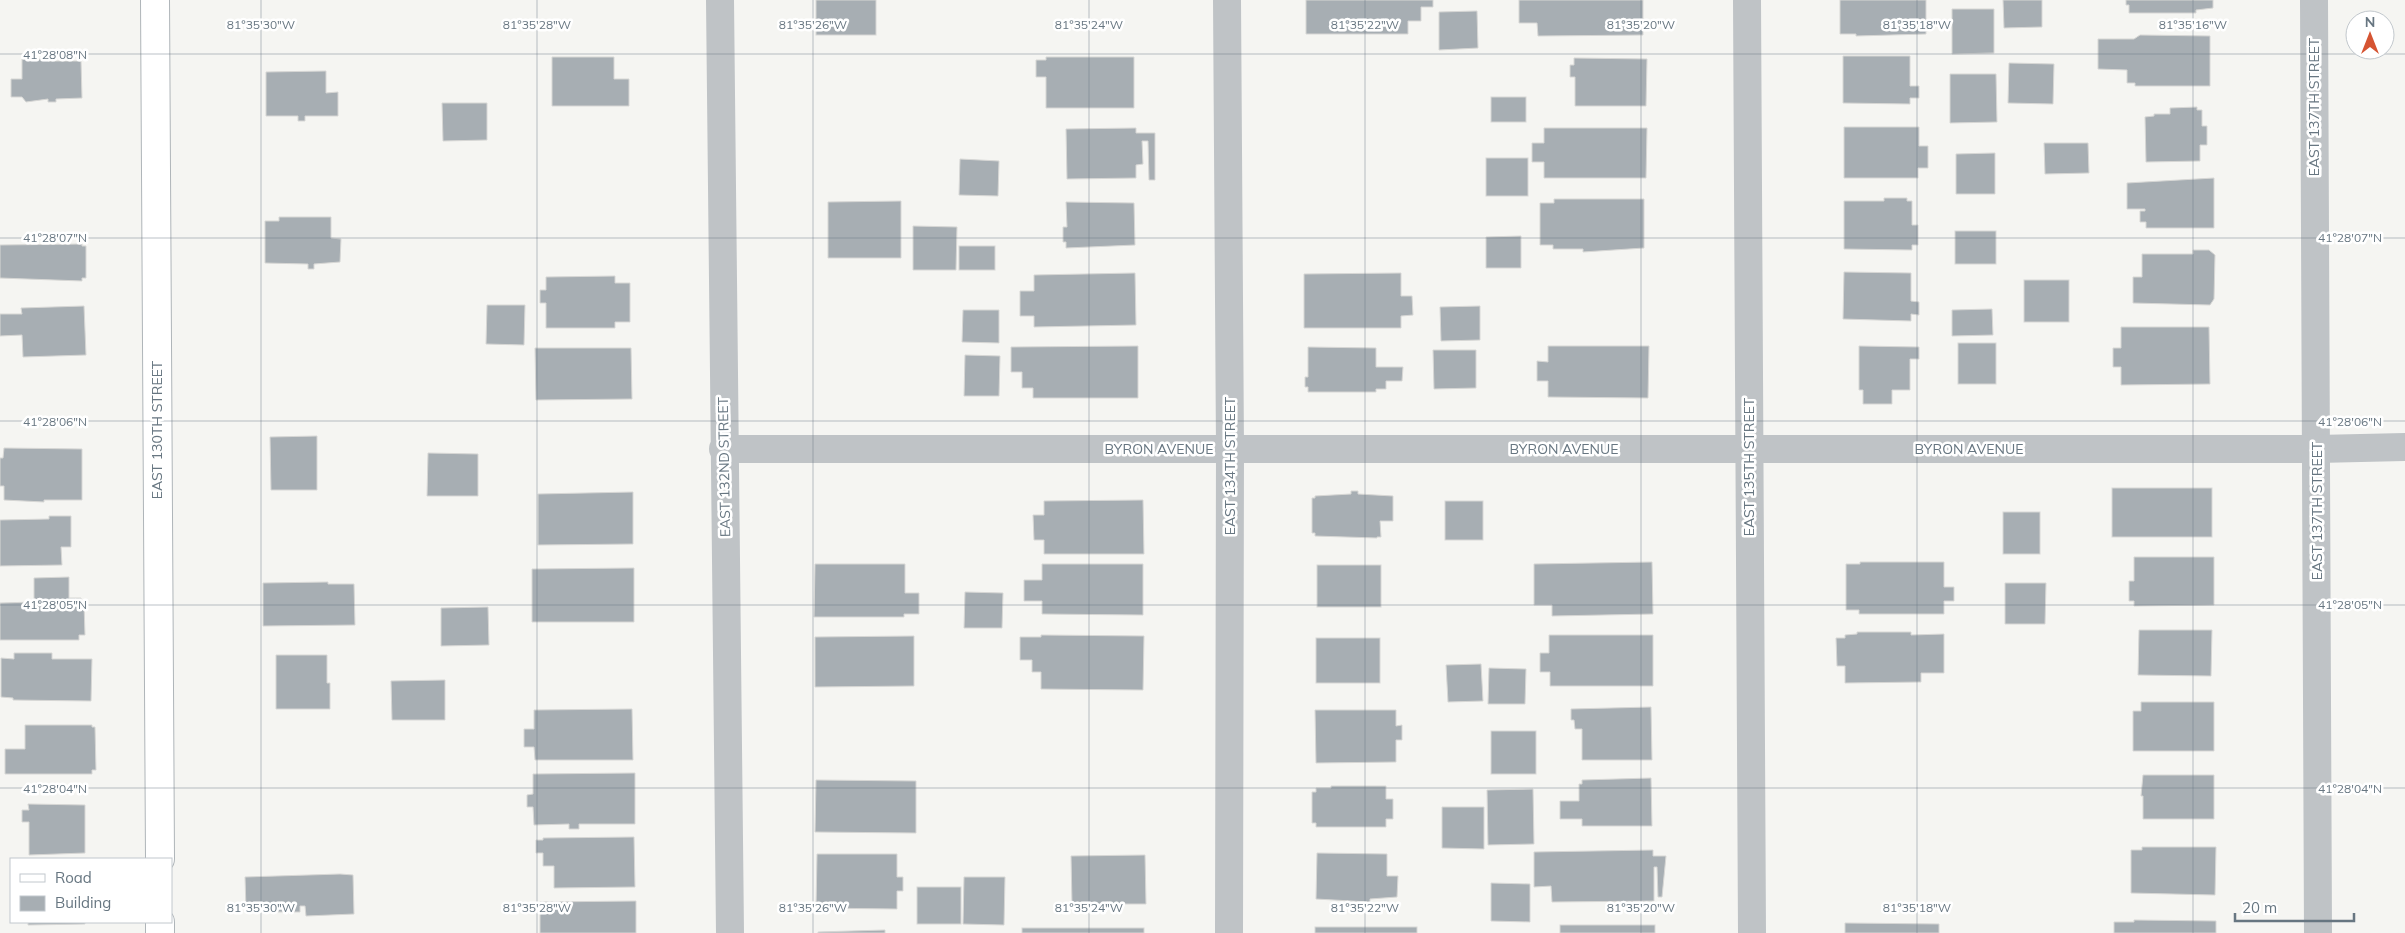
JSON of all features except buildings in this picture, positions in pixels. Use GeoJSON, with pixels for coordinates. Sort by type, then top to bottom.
{"type":"FeatureCollection","features":[{"type":"Feature","properties":{"kind":"street","name":"EAST 130TH STREET"},"geometry":{"type":"LineString","coordinates":[[155,0],[160,858]]}},
{"type":"Feature","properties":{"kind":"street","name":"EAST 132ND STREET"},"geometry":{"type":"LineString","coordinates":[[720,0],[723,449],[730,933]]}},
{"type":"Feature","properties":{"kind":"street","name":"EAST 134TH STREET"},"geometry":{"type":"LineString","coordinates":[[1227,0],[1230,449],[1229,933]]}},
{"type":"Feature","properties":{"kind":"street","name":"EAST 135TH STREET"},"geometry":{"type":"LineString","coordinates":[[1747,0],[1752,933]]}},
{"type":"Feature","properties":{"kind":"street","name":"EAST 137TH STREET"},"geometry":{"type":"LineString","coordinates":[[2314,0],[2318,933]]}},
{"type":"Feature","properties":{"kind":"street","name":"BYRON AVENUE"},"geometry":{"type":"LineString","coordinates":[[723,449],[2317,449],[2405,447]]}}]}
